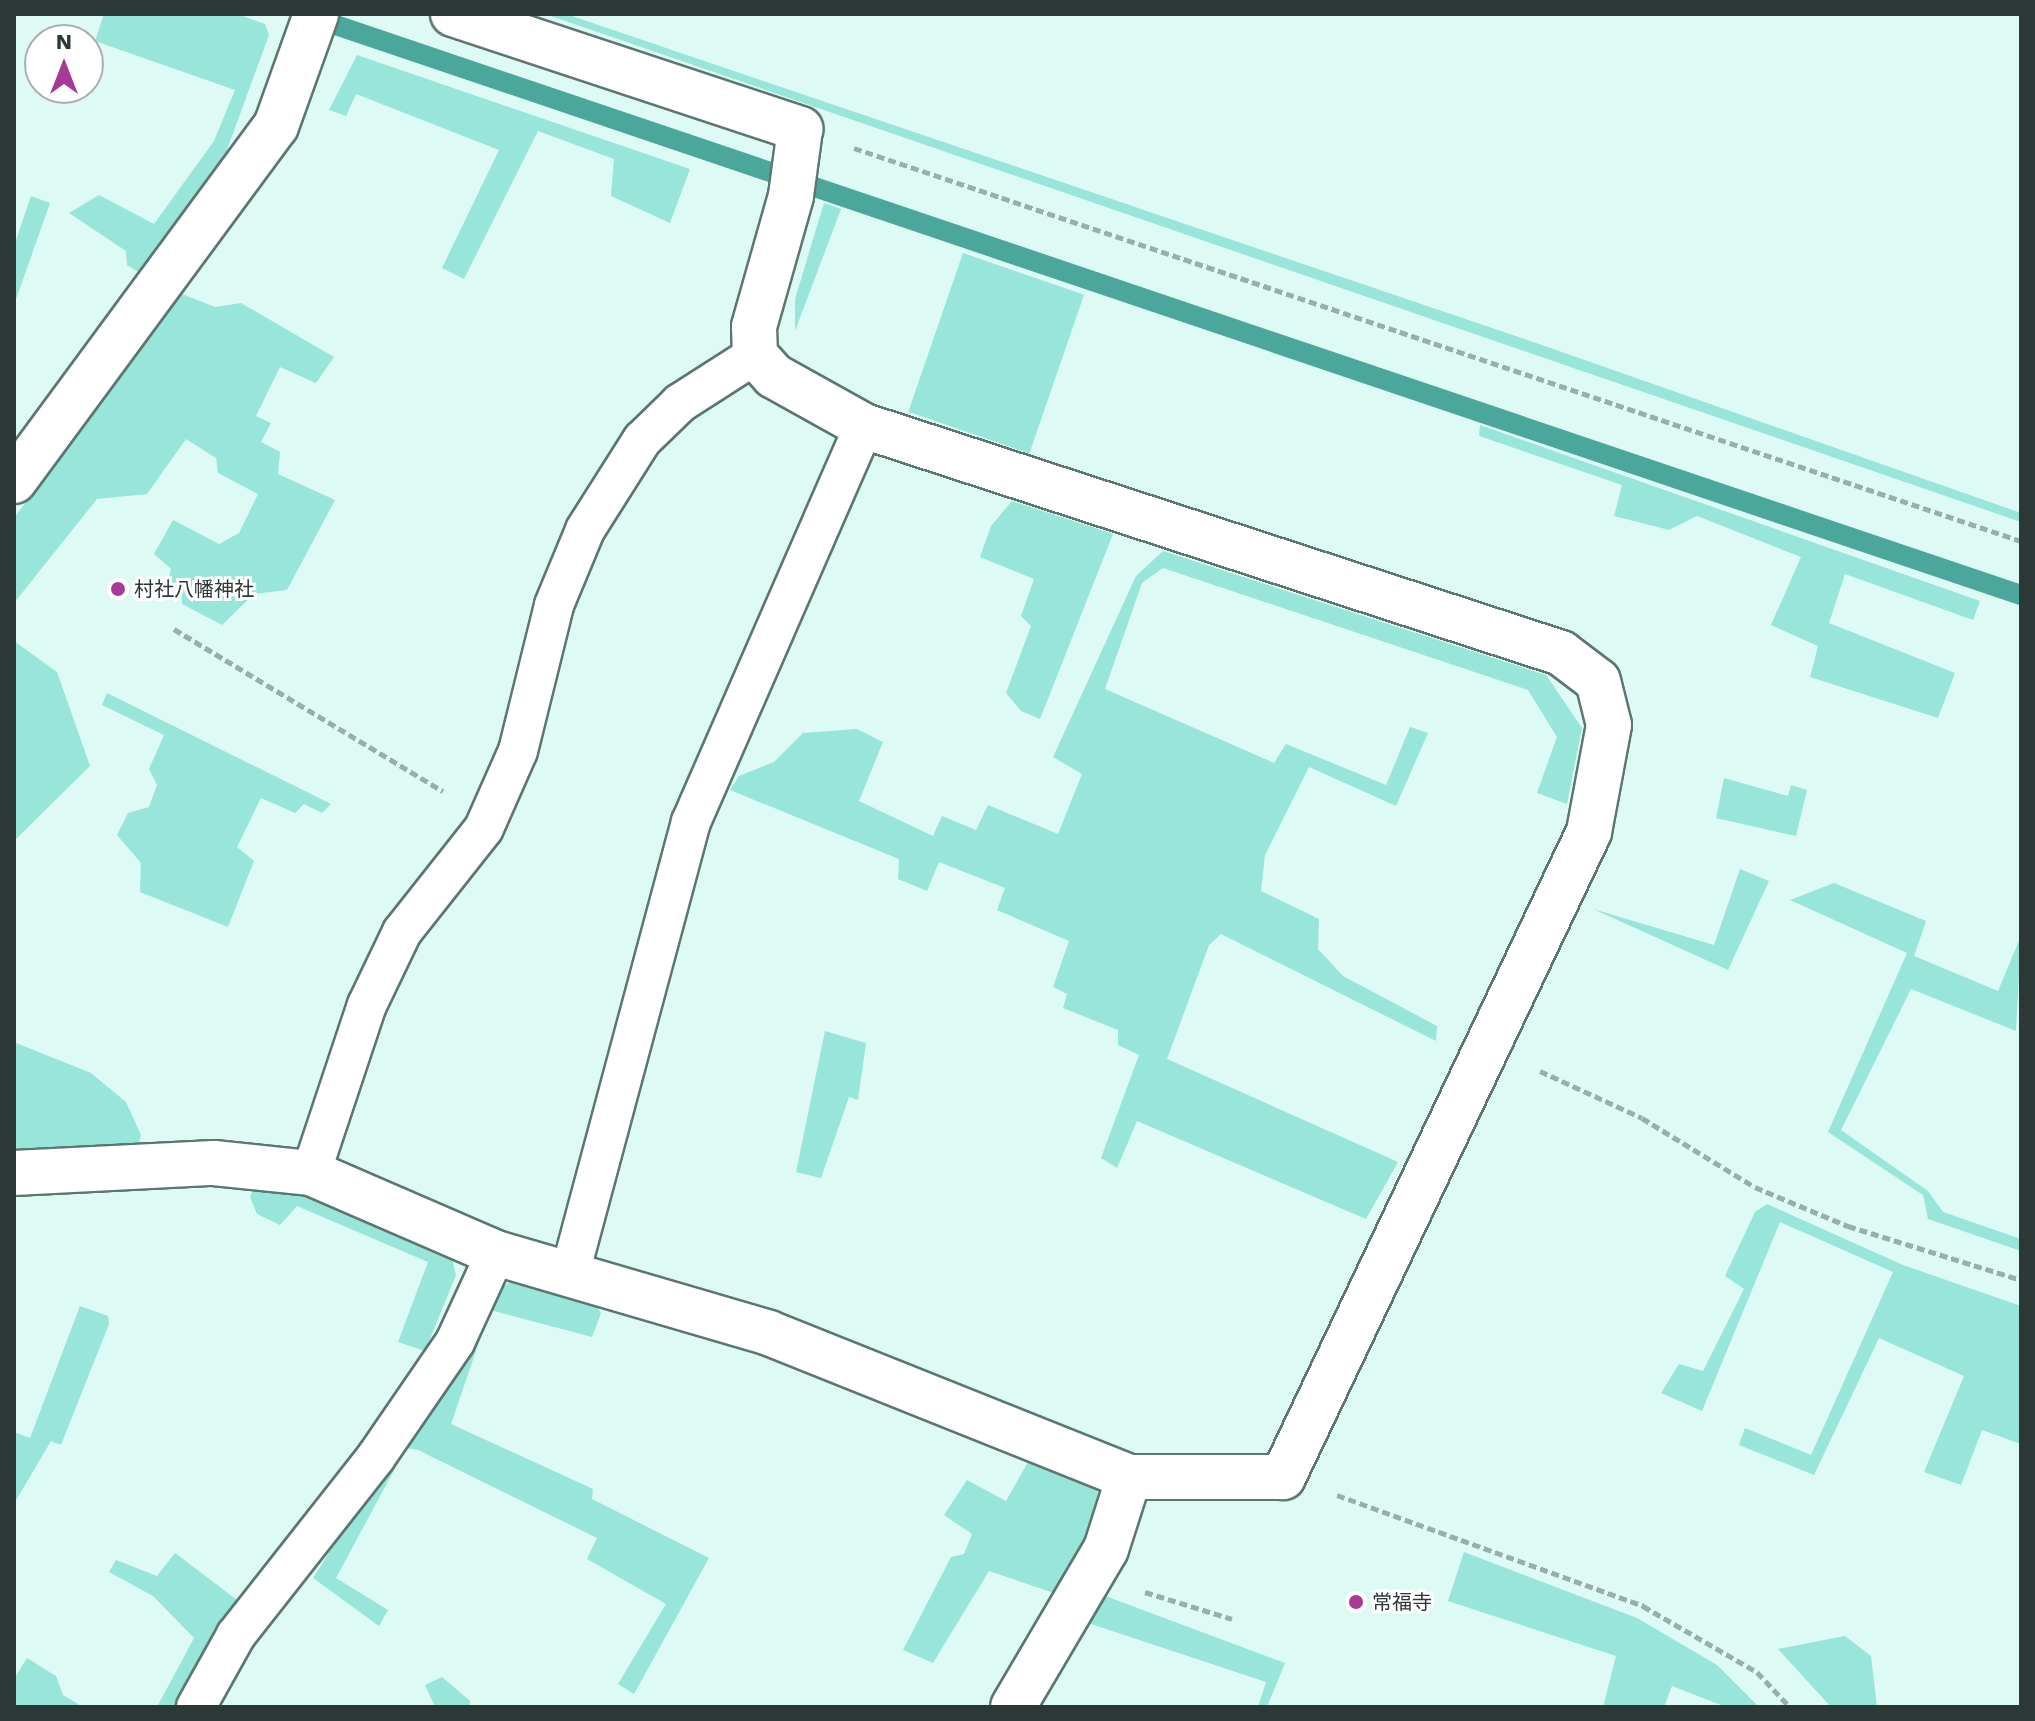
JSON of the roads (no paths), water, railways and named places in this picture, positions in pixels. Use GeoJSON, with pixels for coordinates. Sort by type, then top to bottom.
{"type":"FeatureCollection","features":[{"type":"Feature","properties":{"kind":"street"},"geometry":{"type":"LineString","coordinates":[[14,1173],[214,1163],[311,1173],[496,1253],[569,1277],[769,1333],[1129,1477],[1283,1477],[1490,1048],[1589,832],[1609,725],[1598,681],[1561,653],[864,426],[774,376],[755,355],[754,327],[791,196],[798,141],[453,14]]}},
{"type":"Feature","properties":{"kind":"street"},"geometry":{"type":"LineString","coordinates":[[14,481],[276,126],[311,26]]}},
{"type":"Feature","properties":{"kind":"street"},"geometry":{"type":"LineString","coordinates":[[1013,1707],[1106,1549],[1129,1477]]}},
{"type":"Feature","properties":{"kind":"lane"},"geometry":{"type":"LineString","coordinates":[[311,1173],[367,1005],[402,932],[488,818],[518,751],[554,605],[585,530],[642,440],[680,403],[755,355]]}},
{"type":"Feature","properties":{"kind":"lane"},"geometry":{"type":"LineString","coordinates":[[569,1277],[691,822],[864,426]]}},
{"type":"Feature","properties":{"kind":"lane"},"geometry":{"type":"LineString","coordinates":[[196,1707],[236,1635],[376,1457],[455,1342],[496,1253]]}},
{"type":"Feature","properties":{"kind":"waterway"},"geometry":{"type":"LineString","coordinates":[[312,17],[2021,595]]}},
{"type":"Feature","properties":{"kind":"place","name":"村社八幡神社"},"geometry":{"type":"Point","coordinates":[118,589]}},
{"type":"Feature","properties":{"kind":"place","name":"常福寺"},"geometry":{"type":"Point","coordinates":[1356,1602]}}]}
